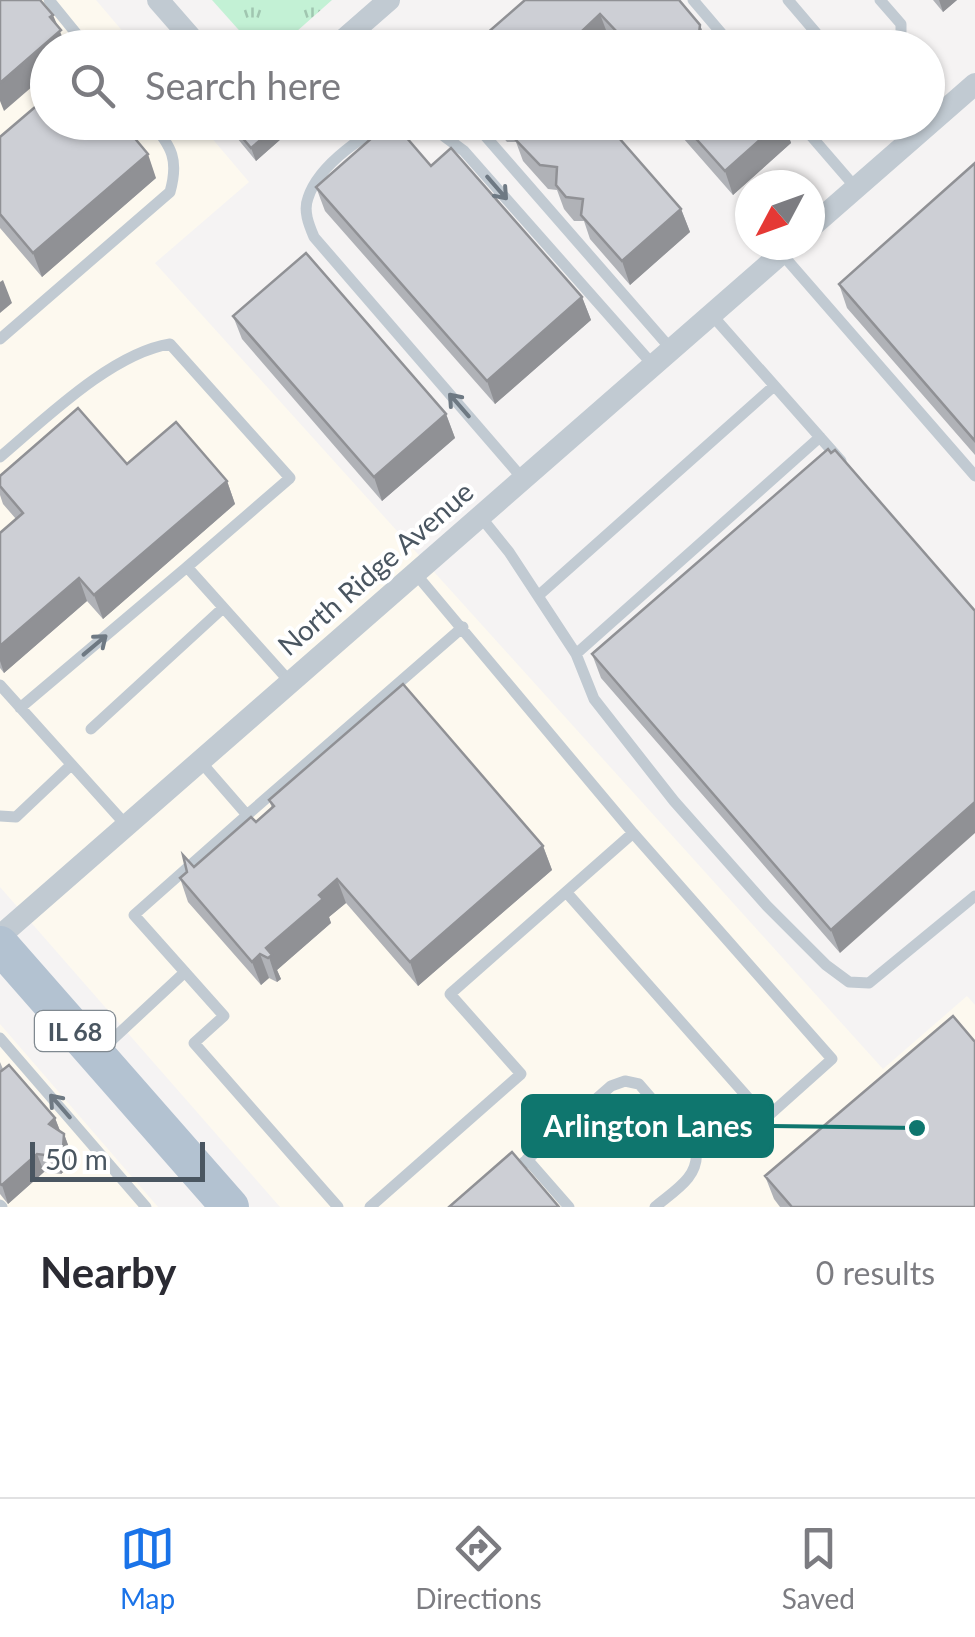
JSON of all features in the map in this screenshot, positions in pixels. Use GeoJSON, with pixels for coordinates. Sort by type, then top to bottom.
{"type":"FeatureCollection","features":[{"type":"Feature","properties":{"kind":"main road","name":"IL 68"},"geometry":{"type":"LineString","coordinates":[[0,945],[230,1207]]}},
{"type":"Feature","properties":{"kind":"street"},"geometry":{"type":"LineString","coordinates":[[158,0],[184,30]]}},
{"type":"Feature","properties":{"kind":"street"},"geometry":{"type":"LineString","coordinates":[[355,30],[389,0]]}},
{"type":"Feature","properties":{"kind":"street"},"geometry":{"type":"LineString","coordinates":[[945,105],[975,84]]}},
{"type":"Feature","properties":{"kind":"street"},"geometry":{"type":"LineString","coordinates":[[825,215],[905,140]]}},
{"type":"Feature","properties":{"kind":"street","name":"North Ridge Avenue"},"geometry":{"type":"LineString","coordinates":[[0,936],[773,260]]}},
{"type":"Feature","properties":{"kind":"lane"},"geometry":{"type":"LineString","coordinates":[[48,0],[73,30]]}},
{"type":"Feature","properties":{"kind":"lane"},"geometry":{"type":"LineString","coordinates":[[693,0],[719,30]]}},
{"type":"Feature","properties":{"kind":"lane"},"geometry":{"type":"LineString","coordinates":[[788,0],[814,30]]}},
{"type":"Feature","properties":{"kind":"lane"},"geometry":{"type":"LineString","coordinates":[[880,0],[901,24],[901,30]]}},
{"type":"Feature","properties":{"kind":"lane"},"geometry":{"type":"LineString","coordinates":[[0,339],[170,192],[176,170],[172,148],[166,140]]}},
{"type":"Feature","properties":{"kind":"lane"},"geometry":{"type":"LineString","coordinates":[[365,140],[327,170],[306,200],[314,237],[523,479]]}},
{"type":"Feature","properties":{"kind":"lane"},"geometry":{"type":"LineString","coordinates":[[450,140],[662,357]]}},
{"type":"Feature","properties":{"kind":"lane"},"geometry":{"type":"LineString","coordinates":[[487,140],[662,357]]}},
{"type":"Feature","properties":{"kind":"lane"},"geometry":{"type":"LineString","coordinates":[[815,140],[856,188]]}},
{"type":"Feature","properties":{"kind":"lane"},"geometry":{"type":"LineString","coordinates":[[795,260],[975,476]]}},
{"type":"Feature","properties":{"kind":"lane"},"geometry":{"type":"LineString","coordinates":[[711,314],[846,466]]}},
{"type":"Feature","properties":{"kind":"lane"},"geometry":{"type":"LineString","coordinates":[[0,456],[61,404],[146,348],[170,344],[290,478],[20,708]]}},
{"type":"Feature","properties":{"kind":"lane"},"geometry":{"type":"LineString","coordinates":[[538,596],[774,386]]}},
{"type":"Feature","properties":{"kind":"lane"},"geometry":{"type":"LineString","coordinates":[[576,654],[820,437]]}},
{"type":"Feature","properties":{"kind":"lane"},"geometry":{"type":"LineString","coordinates":[[480,516],[576,654],[594,698],[674,800],[767,906],[849,982],[869,983],[975,896]]}},
{"type":"Feature","properties":{"kind":"lane"},"geometry":{"type":"LineString","coordinates":[[187,568],[290,682]]}},
{"type":"Feature","properties":{"kind":"lane"},"geometry":{"type":"LineString","coordinates":[[415,573],[632,832],[832,1059],[766,1118],[567,892]]}},
{"type":"Feature","properties":{"kind":"lane"},"geometry":{"type":"LineString","coordinates":[[91,729],[223,608]]}},
{"type":"Feature","properties":{"kind":"lane"},"geometry":{"type":"LineString","coordinates":[[338,1207],[194,1043],[224,1016],[134,914],[462,627]]}},
{"type":"Feature","properties":{"kind":"lane"},"geometry":{"type":"LineString","coordinates":[[0,686],[126,826]]}},
{"type":"Feature","properties":{"kind":"lane"},"geometry":{"type":"LineString","coordinates":[[200,761],[247,815]]}},
{"type":"Feature","properties":{"kind":"lane"},"geometry":{"type":"LineString","coordinates":[[0,816],[3,820],[16,817],[72,765]]}},
{"type":"Feature","properties":{"kind":"lane"},"geometry":{"type":"LineString","coordinates":[[370,1207],[521,1074],[450,994],[632,832]]}},
{"type":"Feature","properties":{"kind":"lane"},"geometry":{"type":"LineString","coordinates":[[96,1055],[185,972]]}},
{"type":"Feature","properties":{"kind":"lane"},"geometry":{"type":"LineString","coordinates":[[0,1038],[146,1207]]}},
{"type":"Feature","properties":{"kind":"lane"},"geometry":{"type":"LineString","coordinates":[[500,1183],[611,1086],[625,1081],[639,1084],[696,1150],[698,1163],[692,1174],[656,1207]]}},
{"type":"Feature","properties":{"kind":"lane"},"geometry":{"type":"LineString","coordinates":[[528,1159],[569,1207]]}},
{"type":"Feature","properties":{"kind":"shaded area"},"geometry":{"type":"Polygon","coordinates":[[[0,0],[96,0],[122,30],[30,30],[30,140],[213,140],[249,182],[155,263],[883,1069],[967,996],[975,1005],[975,1207],[280,1207],[0,887],[0,0]]]}},
{"type":"Feature","properties":{"kind":"shaded area"},"geometry":{"type":"Polygon","coordinates":[[[0,1024],[158,1207],[0,1207],[0,1024]]]}},
{"type":"Feature","properties":{"kind":"green space"},"geometry":{"type":"Polygon","coordinates":[[[212,0],[332,0],[298,30],[239,30],[212,0]]]}},
{"type":"Feature","properties":{"kind":"building"},"geometry":{"type":"Polygon","coordinates":[[[0,0],[40,0],[61,30],[30,30],[30,57],[0,83],[0,0]]]}},
{"type":"Feature","properties":{"kind":"building"},"geometry":{"type":"Polygon","coordinates":[[[525,0],[679,0],[700,25],[699,30],[615,30],[600,14],[583,30],[491,30],[525,0]]]}},
{"type":"Feature","properties":{"kind":"building"},"geometry":{"type":"Polygon","coordinates":[[[30,111],[30,140],[136,140],[148,154],[33,253],[0,214],[0,137],[30,111]]]}},
{"type":"Feature","properties":{"kind":"building"},"geometry":{"type":"Polygon","coordinates":[[[244,140],[261,140],[251,148],[244,140]]]}},
{"type":"Feature","properties":{"kind":"building"},"geometry":{"type":"Polygon","coordinates":[[[370,140],[409,140],[431,166],[451,148],[582,297],[487,381],[316,187],[370,140]]]}},
{"type":"Feature","properties":{"kind":"building"},"geometry":{"type":"Polygon","coordinates":[[[516,140],[621,140],[681,209],[622,261],[581,215],[583,199],[566,197],[556,185],[557,167],[540,165],[516,140]]]}},
{"type":"Feature","properties":{"kind":"building"},"geometry":{"type":"Polygon","coordinates":[[[697,140],[760,140],[725,171],[697,140]]]}},
{"type":"Feature","properties":{"kind":"building"},"geometry":{"type":"Polygon","coordinates":[[[975,163],[975,441],[839,284],[975,163]]]}},
{"type":"Feature","properties":{"kind":"building"},"geometry":{"type":"Polygon","coordinates":[[[306,253],[446,414],[374,477],[233,316],[306,253]]]}},
{"type":"Feature","properties":{"kind":"building"},"geometry":{"type":"Polygon","coordinates":[[[78,408],[127,464],[176,422],[227,481],[94,595],[79,578],[0,646],[0,533],[23,513],[0,486],[0,476],[78,408]]]}},
{"type":"Feature","properties":{"kind":"building"},"geometry":{"type":"Polygon","coordinates":[[[828,449],[831,453],[835,450],[975,611],[975,802],[831,930],[592,654],[828,449]]]}},
{"type":"Feature","properties":{"kind":"building"},"geometry":{"type":"Polygon","coordinates":[[[403,684],[543,846],[410,962],[337,879],[319,895],[323,899],[266,948],[272,955],[268,958],[260,954],[252,962],[180,878],[187,872],[183,855],[194,867],[251,817],[256,822],[274,806],[269,800],[403,684]]]}},
{"type":"Feature","properties":{"kind":"building"},"geometry":{"type":"Polygon","coordinates":[[[953,1016],[975,1042],[975,1207],[792,1207],[765,1176],[953,1016]]]}},
{"type":"Feature","properties":{"kind":"building"},"geometry":{"type":"Polygon","coordinates":[[[9,1065],[55,1118],[49,1124],[64,1134],[63,1148],[54,1156],[37,1154],[2,1185],[0,1072],[9,1065]]]}},
{"type":"Feature","properties":{"kind":"building"},"geometry":{"type":"Polygon","coordinates":[[[512,1152],[559,1207],[449,1207],[512,1152]]]}},
{"type":"Feature","properties":{"kind":"place","name":"Arlington Lanes"},"geometry":{"type":"Point","coordinates":[917,1128]}}]}
